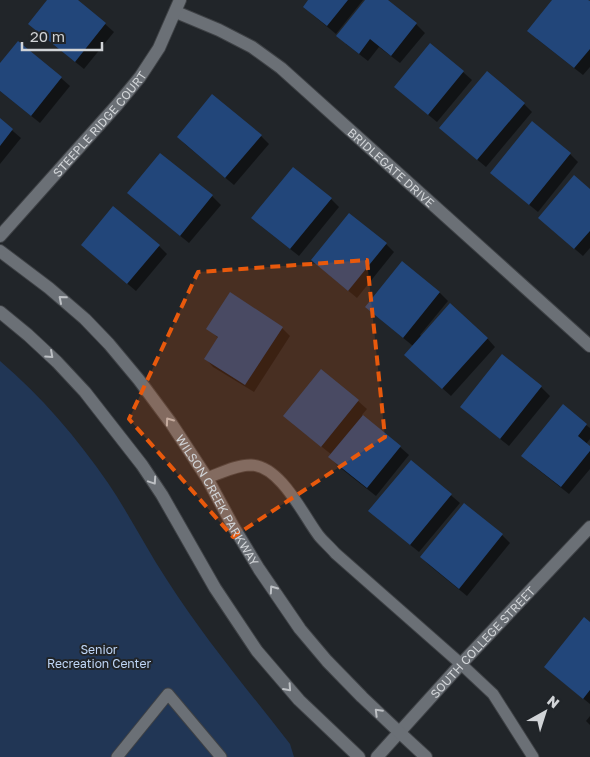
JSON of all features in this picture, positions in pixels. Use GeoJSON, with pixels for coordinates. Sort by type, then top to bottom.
{"type":"FeatureCollection","features":[{"type":"Feature","properties":{"kind":"main road","name":"STEEPLE RIDGE COURT"},"geometry":{"type":"LineString","coordinates":[[0,236],[140,77],[159,48],[178,6]]}},
{"type":"Feature","properties":{"kind":"main road","name":"BRIDLEGATE DRIVE"},"geometry":{"type":"LineString","coordinates":[[178,6],[252,47],[281,68],[590,346]]}},
{"type":"Feature","properties":{"kind":"main road","name":"WILSON CREEK PARKWAY"},"geometry":{"type":"LineString","coordinates":[[0,250],[78,313],[109,344],[171,423],[207,478],[259,569],[300,628],[327,661],[426,757]]}},
{"type":"Feature","properties":{"kind":"main road"},"geometry":{"type":"LineString","coordinates":[[0,312],[57,362],[84,392],[142,465],[162,495],[215,588],[257,651],[299,700],[359,757]]}},
{"type":"Feature","properties":{"kind":"main road","name":"SOUTH COLLEGE STREET"},"geometry":{"type":"LineString","coordinates":[[377,757],[590,526]]}},
{"type":"Feature","properties":{"kind":"lane"},"geometry":{"type":"LineString","coordinates":[[207,478],[241,466],[254,465],[276,477],[290,491],[320,536],[335,553],[493,694],[533,757]]}},
{"type":"Feature","properties":{"kind":"lane"},"geometry":{"type":"LineString","coordinates":[[117,757],[168,694],[221,757]]}},
{"type":"Feature","properties":{"kind":"highlighted area"},"geometry":{"type":"Polygon","coordinates":[[[367,260],[385,437],[233,537],[129,419],[198,272],[367,260]]]}},
{"type":"Feature","properties":{"kind":"green space","name":"Senior Recreation Center"},"geometry":{"type":"Polygon","coordinates":[[[0,361],[44,403],[96,466],[181,601],[227,664],[290,744],[294,757],[0,757],[0,361]]]}},
{"type":"Feature","properties":{"kind":"building"},"geometry":{"type":"Polygon","coordinates":[[[47,0],[78,0],[106,23],[75,62],[28,24],[47,0]]]}},
{"type":"Feature","properties":{"kind":"building"},"geometry":{"type":"Polygon","coordinates":[[[308,0],[348,0],[327,26],[303,7],[308,0]]]}},
{"type":"Feature","properties":{"kind":"building"},"geometry":{"type":"Polygon","coordinates":[[[365,0],[388,0],[417,23],[391,56],[370,39],[359,54],[336,36],[365,0]]]}},
{"type":"Feature","properties":{"kind":"building"},"geometry":{"type":"Polygon","coordinates":[[[552,0],[590,1],[590,49],[574,68],[527,31],[552,0]]]}},
{"type":"Feature","properties":{"kind":"building"},"geometry":{"type":"Polygon","coordinates":[[[18,41],[62,77],[31,116],[0,91],[0,63],[18,41]]]}},
{"type":"Feature","properties":{"kind":"building"},"geometry":{"type":"Polygon","coordinates":[[[430,43],[464,71],[428,115],[394,87],[430,43]]]}},
{"type":"Feature","properties":{"kind":"building"},"geometry":{"type":"Polygon","coordinates":[[[487,71],[525,103],[477,160],[439,128],[487,71]]]}},
{"type":"Feature","properties":{"kind":"building"},"geometry":{"type":"Polygon","coordinates":[[[212,94],[262,135],[225,178],[177,137],[212,94]]]}},
{"type":"Feature","properties":{"kind":"building"},"geometry":{"type":"Polygon","coordinates":[[[0,118],[13,129],[0,146],[0,118]]]}},
{"type":"Feature","properties":{"kind":"building"},"geometry":{"type":"Polygon","coordinates":[[[532,121],[571,153],[529,205],[490,173],[532,121]]]}},
{"type":"Feature","properties":{"kind":"building"},"geometry":{"type":"Polygon","coordinates":[[[160,153],[213,195],[180,236],[127,193],[160,153]]]}},
{"type":"Feature","properties":{"kind":"building"},"geometry":{"type":"Polygon","coordinates":[[[293,167],[332,198],[290,249],[251,218],[293,167]]]}},
{"type":"Feature","properties":{"kind":"building"},"geometry":{"type":"Polygon","coordinates":[[[574,175],[590,189],[590,231],[574,249],[538,218],[574,175]]]}},
{"type":"Feature","properties":{"kind":"building"},"geometry":{"type":"Polygon","coordinates":[[[113,206],[160,245],[127,284],[81,245],[113,206]]]}},
{"type":"Feature","properties":{"kind":"building"},"geometry":{"type":"Polygon","coordinates":[[[349,213],[387,243],[348,291],[311,260],[349,213]]]}},
{"type":"Feature","properties":{"kind":"building"},"geometry":{"type":"Polygon","coordinates":[[[402,261],[440,292],[403,338],[365,307],[402,261]]]}},
{"type":"Feature","properties":{"kind":"building"},"geometry":{"type":"Polygon","coordinates":[[[230,292],[283,327],[245,385],[204,359],[218,337],[206,329],[230,292]]]}},
{"type":"Feature","properties":{"kind":"building"},"geometry":{"type":"Polygon","coordinates":[[[450,303],[488,338],[442,389],[404,355],[450,303]]]}},
{"type":"Feature","properties":{"kind":"building"},"geometry":{"type":"Polygon","coordinates":[[[502,354],[542,386],[500,439],[460,407],[502,354]]]}},
{"type":"Feature","properties":{"kind":"building"},"geometry":{"type":"Polygon","coordinates":[[[321,369],[359,400],[321,447],[283,416],[321,369]]]}},
{"type":"Feature","properties":{"kind":"building"},"geometry":{"type":"Polygon","coordinates":[[[563,404],[587,424],[578,436],[590,446],[590,451],[561,487],[521,456],[563,404]]]}},
{"type":"Feature","properties":{"kind":"building"},"geometry":{"type":"Polygon","coordinates":[[[363,415],[401,446],[367,488],[328,457],[363,415]]]}},
{"type":"Feature","properties":{"kind":"building"},"geometry":{"type":"Polygon","coordinates":[[[411,460],[452,494],[410,545],[368,511],[411,460]]]}},
{"type":"Feature","properties":{"kind":"building"},"geometry":{"type":"Polygon","coordinates":[[[464,503],[503,534],[459,589],[420,557],[464,503]]]}},
{"type":"Feature","properties":{"kind":"building"},"geometry":{"type":"Polygon","coordinates":[[[584,617],[590,622],[590,690],[583,699],[544,667],[584,617]]]}}]}
